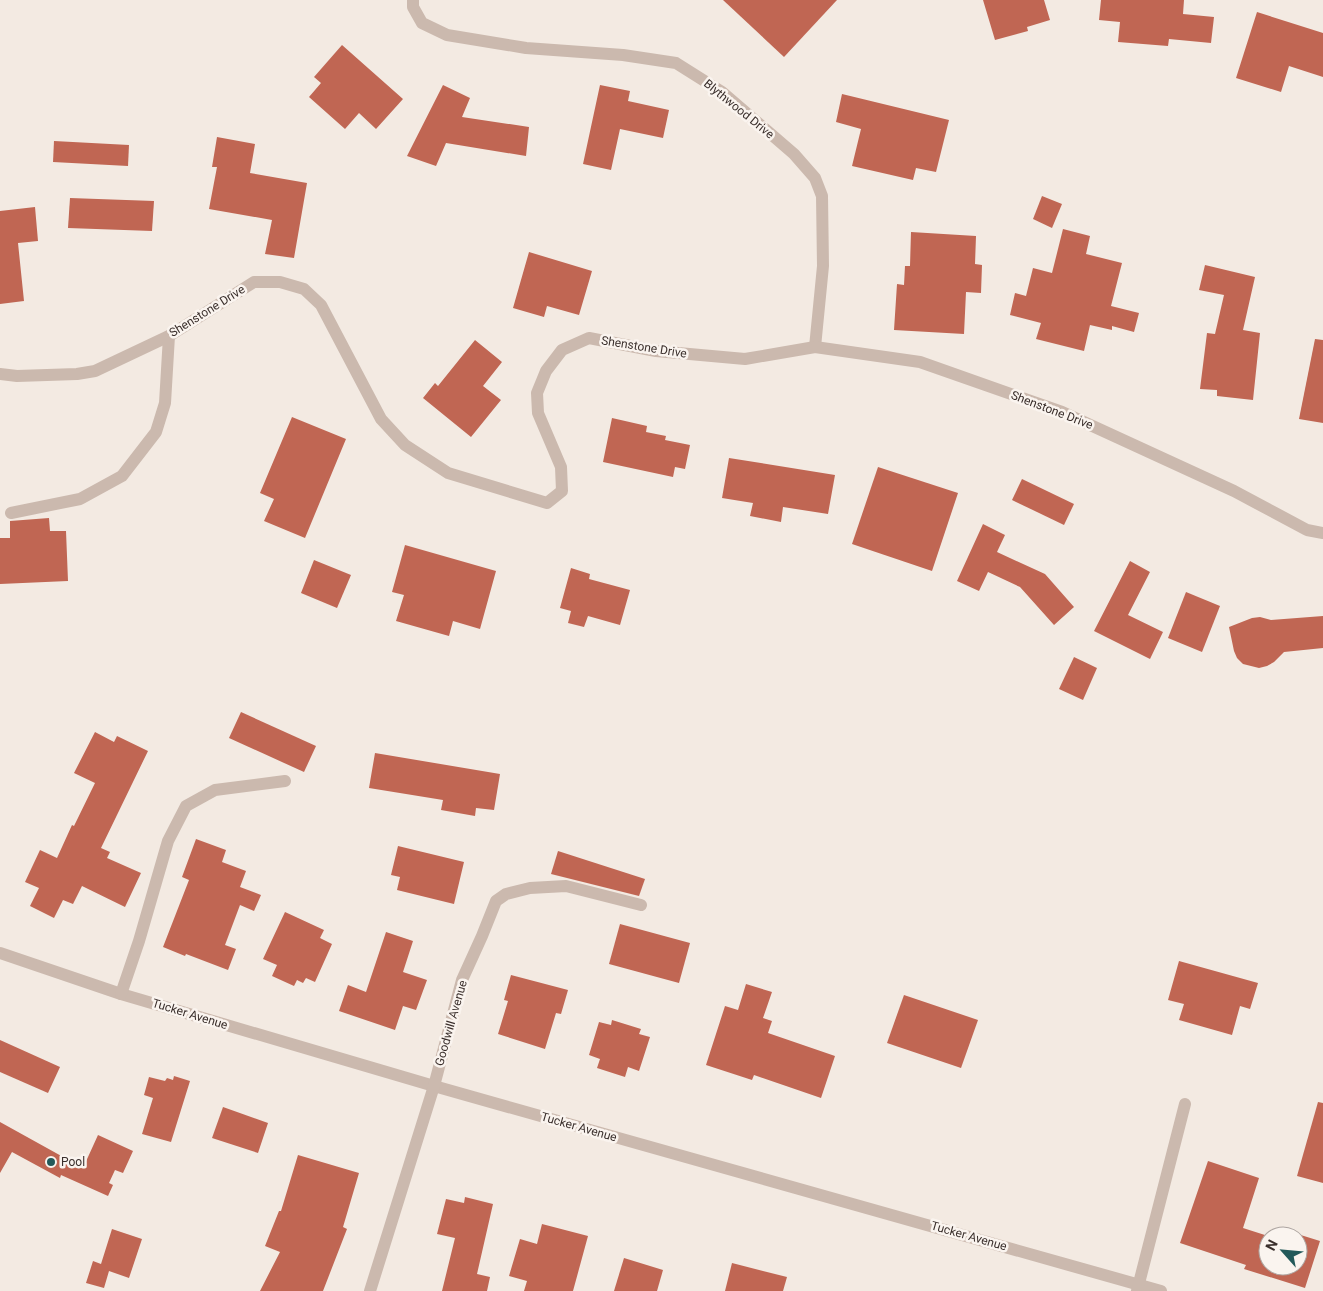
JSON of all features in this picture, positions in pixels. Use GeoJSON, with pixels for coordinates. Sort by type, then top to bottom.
{"type":"FeatureCollection","features":[{"type":"Feature","properties":{"kind":"street","name":"Blythwood Drive"},"geometry":{"type":"LineString","coordinates":[[413,0],[412,8],[422,23],[447,35],[526,48],[623,54],[676,63],[722,92],[794,154],[815,178],[822,196],[823,266],[815,347]]}},
{"type":"Feature","properties":{"kind":"street","name":"Shenstone Drive"},"geometry":{"type":"LineString","coordinates":[[0,374],[17,376],[77,374],[95,371],[169,336],[254,282],[280,282],[304,289],[321,305],[381,419],[405,445],[448,473],[547,502],[562,490],[561,467],[538,413],[537,393],[546,371],[562,350],[589,338],[656,351],[745,359],[815,347],[920,362],[1062,412],[1234,491],[1307,530],[1323,533]]}},
{"type":"Feature","properties":{"kind":"street"},"geometry":{"type":"LineString","coordinates":[[11,513],[80,499],[122,476],[156,432],[165,403],[169,336]]}},
{"type":"Feature","properties":{"kind":"street"},"geometry":{"type":"LineString","coordinates":[[121,994],[140,941],[168,841],[186,806],[215,790],[285,781]]}},
{"type":"Feature","properties":{"kind":"street","name":"Goodwill Avenue"},"geometry":{"type":"LineString","coordinates":[[370,1291],[434,1086],[462,980],[496,901],[506,894],[530,888],[566,886],[641,904]]}},
{"type":"Feature","properties":{"kind":"street","name":"Tucker Avenue"},"geometry":{"type":"LineString","coordinates":[[0,953],[121,994],[434,1086],[1138,1288],[1161,1291]]}},
{"type":"Feature","properties":{"kind":"street"},"geometry":{"type":"LineString","coordinates":[[1138,1288],[1185,1104]]}},
{"type":"Feature","properties":{"kind":"building"},"geometry":{"type":"Polygon","coordinates":[[[723,0],[837,0],[784,57],[723,0]]]}},
{"type":"Feature","properties":{"kind":"building"},"geometry":{"type":"Polygon","coordinates":[[[983,0],[1044,0],[1050,20],[1027,27],[1028,31],[995,40],[983,0]]]}},
{"type":"Feature","properties":{"kind":"building"},"geometry":{"type":"Polygon","coordinates":[[[1101,0],[1184,0],[1183,14],[1214,17],[1211,43],[1169,39],[1168,46],[1118,42],[1120,22],[1099,20],[1101,0]]]}},
{"type":"Feature","properties":{"kind":"building"},"geometry":{"type":"Polygon","coordinates":[[[1257,12],[1323,33],[1323,77],[1289,66],[1281,92],[1236,78],[1257,12]]]}},
{"type":"Feature","properties":{"kind":"building"},"geometry":{"type":"Polygon","coordinates":[[[342,45],[403,99],[376,129],[359,113],[345,129],[309,97],[321,83],[314,77],[342,45]]]}},
{"type":"Feature","properties":{"kind":"building"},"geometry":{"type":"Polygon","coordinates":[[[443,85],[470,98],[462,117],[529,127],[526,156],[446,143],[436,166],[407,156],[443,85]]]}},
{"type":"Feature","properties":{"kind":"building"},"geometry":{"type":"Polygon","coordinates":[[[600,85],[630,91],[628,101],[669,110],[663,138],[620,129],[611,170],[583,164],[600,85]]]}},
{"type":"Feature","properties":{"kind":"building"},"geometry":{"type":"Polygon","coordinates":[[[842,94],[949,120],[936,172],[916,168],[913,180],[852,166],[861,129],[836,122],[842,94]]]}},
{"type":"Feature","properties":{"kind":"building"},"geometry":{"type":"Polygon","coordinates":[[[217,137],[255,144],[250,173],[307,183],[294,258],[265,254],[272,220],[209,209],[217,167],[212,167],[217,137]]]}},
{"type":"Feature","properties":{"kind":"building"},"geometry":{"type":"Polygon","coordinates":[[[54,141],[129,145],[128,166],[53,162],[54,141]]]}},
{"type":"Feature","properties":{"kind":"building"},"geometry":{"type":"Polygon","coordinates":[[[1042,196],[1062,204],[1052,228],[1033,219],[1042,196]]]}},
{"type":"Feature","properties":{"kind":"building"},"geometry":{"type":"Polygon","coordinates":[[[70,198],[154,201],[152,231],[68,228],[70,198]]]}},
{"type":"Feature","properties":{"kind":"building"},"geometry":{"type":"Polygon","coordinates":[[[35,207],[38,241],[18,243],[24,301],[0,304],[0,211],[35,207]]]}},
{"type":"Feature","properties":{"kind":"building"},"geometry":{"type":"Polygon","coordinates":[[[1063,229],[1090,236],[1086,254],[1122,263],[1111,306],[1139,313],[1134,332],[1112,326],[1112,330],[1090,325],[1084,351],[1036,339],[1041,323],[1010,315],[1015,293],[1026,296],[1033,268],[1052,273],[1063,229]]]}},
{"type":"Feature","properties":{"kind":"building"},"geometry":{"type":"Polygon","coordinates":[[[911,232],[976,236],[975,264],[982,265],[981,293],[966,292],[964,334],[894,330],[897,284],[904,285],[905,266],[910,266],[911,232]]]}},
{"type":"Feature","properties":{"kind":"building"},"geometry":{"type":"Polygon","coordinates":[[[529,252],[592,271],[579,315],[547,306],[544,317],[513,308],[529,252]]]}},
{"type":"Feature","properties":{"kind":"building"},"geometry":{"type":"Polygon","coordinates":[[[1205,265],[1255,277],[1243,330],[1260,333],[1253,400],[1217,396],[1217,390],[1200,389],[1207,333],[1215,334],[1224,295],[1199,290],[1205,265]]]}},
{"type":"Feature","properties":{"kind":"building"},"geometry":{"type":"Polygon","coordinates":[[[1315,339],[1323,340],[1323,423],[1299,419],[1315,339]]]}},
{"type":"Feature","properties":{"kind":"building"},"geometry":{"type":"Polygon","coordinates":[[[475,340],[502,362],[483,386],[501,400],[471,437],[423,398],[435,383],[438,386],[475,340]]]}},
{"type":"Feature","properties":{"kind":"building"},"geometry":{"type":"Polygon","coordinates":[[[292,417],[346,439],[305,538],[264,521],[274,499],[260,493],[292,417]]]}},
{"type":"Feature","properties":{"kind":"building"},"geometry":{"type":"Polygon","coordinates":[[[612,418],[647,426],[646,432],[666,436],[665,440],[690,445],[685,469],[675,467],[673,477],[603,462],[612,418]]]}},
{"type":"Feature","properties":{"kind":"building"},"geometry":{"type":"Polygon","coordinates":[[[729,458],[835,475],[828,514],[783,507],[781,522],[750,516],[753,503],[722,498],[729,458]]]}},
{"type":"Feature","properties":{"kind":"building"},"geometry":{"type":"Polygon","coordinates":[[[878,467],[958,493],[932,571],[852,544],[878,467]]]}},
{"type":"Feature","properties":{"kind":"building"},"geometry":{"type":"Polygon","coordinates":[[[1022,479],[1074,504],[1064,525],[1012,500],[1022,479]]]}},
{"type":"Feature","properties":{"kind":"building"},"geometry":{"type":"Polygon","coordinates":[[[49,518],[50,531],[66,531],[68,581],[0,584],[0,538],[10,538],[10,521],[49,518]]]}},
{"type":"Feature","properties":{"kind":"building"},"geometry":{"type":"Polygon","coordinates":[[[983,524],[1005,535],[997,552],[1045,574],[1074,607],[1054,625],[1020,587],[988,572],[979,591],[957,581],[983,524]]]}},
{"type":"Feature","properties":{"kind":"building"},"geometry":{"type":"Polygon","coordinates":[[[405,545],[496,571],[480,629],[453,621],[449,636],[396,621],[404,595],[392,592],[405,545]]]}},
{"type":"Feature","properties":{"kind":"building"},"geometry":{"type":"Polygon","coordinates":[[[314,560],[351,575],[337,608],[301,593],[314,560]]]}},
{"type":"Feature","properties":{"kind":"building"},"geometry":{"type":"Polygon","coordinates":[[[1130,561],[1150,572],[1128,615],[1163,632],[1150,659],[1094,631],[1130,561]]]}},
{"type":"Feature","properties":{"kind":"building"},"geometry":{"type":"Polygon","coordinates":[[[571,568],[590,574],[589,579],[630,590],[620,625],[588,616],[584,627],[568,623],[571,611],[560,608],[571,568]]]}},
{"type":"Feature","properties":{"kind":"building"},"geometry":{"type":"Polygon","coordinates":[[[1186,592],[1220,606],[1202,652],[1168,638],[1186,592]]]}},
{"type":"Feature","properties":{"kind":"building"},"geometry":{"type":"Polygon","coordinates":[[[1323,616],[1323,648],[1284,652],[1274,662],[1259,668],[1243,664],[1237,658],[1229,627],[1252,618],[1260,617],[1271,620],[1323,616]]]}},
{"type":"Feature","properties":{"kind":"building"},"geometry":{"type":"Polygon","coordinates":[[[1074,657],[1097,668],[1083,700],[1059,689],[1074,657]]]}},
{"type":"Feature","properties":{"kind":"building"},"geometry":{"type":"Polygon","coordinates":[[[241,712],[316,746],[304,772],[229,738],[241,712]]]}},
{"type":"Feature","properties":{"kind":"building"},"geometry":{"type":"Polygon","coordinates":[[[95,732],[114,742],[117,736],[148,751],[101,848],[110,852],[107,858],[141,873],[125,907],[82,886],[73,904],[63,900],[54,918],[30,906],[39,888],[25,882],[40,850],[57,858],[72,825],[74,826],[95,783],[74,773],[95,732]]]}},
{"type":"Feature","properties":{"kind":"building"},"geometry":{"type":"Polygon","coordinates":[[[375,753],[500,774],[494,810],[476,808],[475,816],[441,810],[443,800],[369,788],[375,753]]]}},
{"type":"Feature","properties":{"kind":"building"},"geometry":{"type":"Polygon","coordinates":[[[196,839],[226,850],[222,862],[246,871],[240,887],[261,895],[254,911],[240,905],[225,945],[236,949],[228,970],[163,947],[189,880],[182,877],[196,839]]]}},
{"type":"Feature","properties":{"kind":"building"},"geometry":{"type":"Polygon","coordinates":[[[398,846],[464,862],[454,904],[397,890],[400,877],[391,875],[398,846]]]}},
{"type":"Feature","properties":{"kind":"building"},"geometry":{"type":"Polygon","coordinates":[[[558,851],[645,879],[639,896],[551,874],[558,851]]]}},
{"type":"Feature","properties":{"kind":"building"},"geometry":{"type":"Polygon","coordinates":[[[285,912],[324,930],[320,938],[332,944],[315,982],[306,978],[303,983],[297,980],[294,986],[272,976],[277,965],[263,959],[285,912]]]}},
{"type":"Feature","properties":{"kind":"building"},"geometry":{"type":"Polygon","coordinates":[[[620,924],[690,943],[679,983],[609,964],[620,924]]]}},
{"type":"Feature","properties":{"kind":"building"},"geometry":{"type":"Polygon","coordinates":[[[386,932],[413,941],[403,972],[427,980],[416,1010],[403,1006],[395,1030],[339,1011],[348,985],[366,992],[386,932]]]}},
{"type":"Feature","properties":{"kind":"building"},"geometry":{"type":"Polygon","coordinates":[[[1179,961],[1258,983],[1250,1009],[1240,1006],[1232,1035],[1179,1020],[1184,1004],[1168,1000],[1179,961]]]}},
{"type":"Feature","properties":{"kind":"building"},"geometry":{"type":"Polygon","coordinates":[[[511,975],[568,990],[561,1014],[556,1013],[545,1049],[498,1034],[508,1001],[504,1000],[511,975]]]}},
{"type":"Feature","properties":{"kind":"building"},"geometry":{"type":"Polygon","coordinates":[[[746,984],[772,992],[763,1018],[772,1021],[768,1033],[835,1056],[821,1098],[754,1075],[752,1080],[706,1065],[725,1006],[738,1010],[746,984]]]}},
{"type":"Feature","properties":{"kind":"building"},"geometry":{"type":"Polygon","coordinates":[[[904,995],[978,1020],[961,1068],[887,1043],[904,995]]]}},
{"type":"Feature","properties":{"kind":"building"},"geometry":{"type":"Polygon","coordinates":[[[612,1020],[641,1029],[639,1034],[650,1037],[639,1071],[628,1067],[625,1077],[597,1068],[600,1059],[589,1055],[599,1022],[611,1025],[612,1020]]]}},
{"type":"Feature","properties":{"kind":"building"},"geometry":{"type":"Polygon","coordinates":[[[0,1040],[60,1067],[48,1093],[0,1072],[0,1040]]]}},
{"type":"Feature","properties":{"kind":"building"},"geometry":{"type":"Polygon","coordinates":[[[174,1076],[190,1081],[171,1142],[142,1134],[153,1098],[144,1095],[149,1077],[165,1081],[167,1078],[173,1080],[174,1076]]]}},
{"type":"Feature","properties":{"kind":"building"},"geometry":{"type":"Polygon","coordinates":[[[1318,1102],[1323,1103],[1323,1183],[1297,1176],[1318,1102]]]}},
{"type":"Feature","properties":{"kind":"building"},"geometry":{"type":"Polygon","coordinates":[[[223,1107],[268,1123],[258,1153],[212,1138],[223,1107]]]}},
{"type":"Feature","properties":{"kind":"building"},"geometry":{"type":"Polygon","coordinates":[[[0,1122],[83,1168],[98,1135],[133,1151],[123,1173],[115,1170],[109,1183],[113,1185],[108,1196],[61,1175],[60,1178],[12,1152],[0,1173],[0,1122]]]}},
{"type":"Feature","properties":{"kind":"building"},"geometry":{"type":"Polygon","coordinates":[[[298,1155],[359,1173],[343,1227],[347,1229],[323,1291],[260,1291],[280,1252],[265,1246],[279,1211],[281,1211],[298,1155]]]}},
{"type":"Feature","properties":{"kind":"building"},"geometry":{"type":"Polygon","coordinates":[[[1208,1161],[1259,1178],[1243,1228],[1258,1233],[1258,1273],[1244,1269],[1246,1265],[1180,1243],[1208,1161]]]}},
{"type":"Feature","properties":{"kind":"building"},"geometry":{"type":"Polygon","coordinates":[[[465,1197],[493,1204],[477,1274],[490,1277],[487,1291],[442,1291],[455,1238],[437,1234],[446,1199],[464,1203],[465,1197]]]}},
{"type":"Feature","properties":{"kind":"building"},"geometry":{"type":"Polygon","coordinates":[[[542,1224],[588,1236],[573,1291],[524,1291],[527,1281],[509,1276],[520,1239],[537,1244],[542,1224]]]}},
{"type":"Feature","properties":{"kind":"building"},"geometry":{"type":"Polygon","coordinates":[[[112,1229],[142,1239],[129,1278],[109,1271],[104,1288],[86,1283],[93,1261],[101,1264],[112,1229]]]}},
{"type":"Feature","properties":{"kind":"building"},"geometry":{"type":"Polygon","coordinates":[[[1308,1237],[1320,1241],[1305,1288],[1266,1276],[1308,1276],[1308,1237]]]}},
{"type":"Feature","properties":{"kind":"building"},"geometry":{"type":"Polygon","coordinates":[[[624,1258],[663,1270],[657,1291],[614,1291],[624,1258]]]}},
{"type":"Feature","properties":{"kind":"building"},"geometry":{"type":"Polygon","coordinates":[[[732,1263],[787,1277],[783,1291],[725,1291],[732,1263]]]}},
{"type":"Feature","properties":{"kind":"place","name":"Pool"},"geometry":{"type":"Point","coordinates":[51,1162]}}]}
